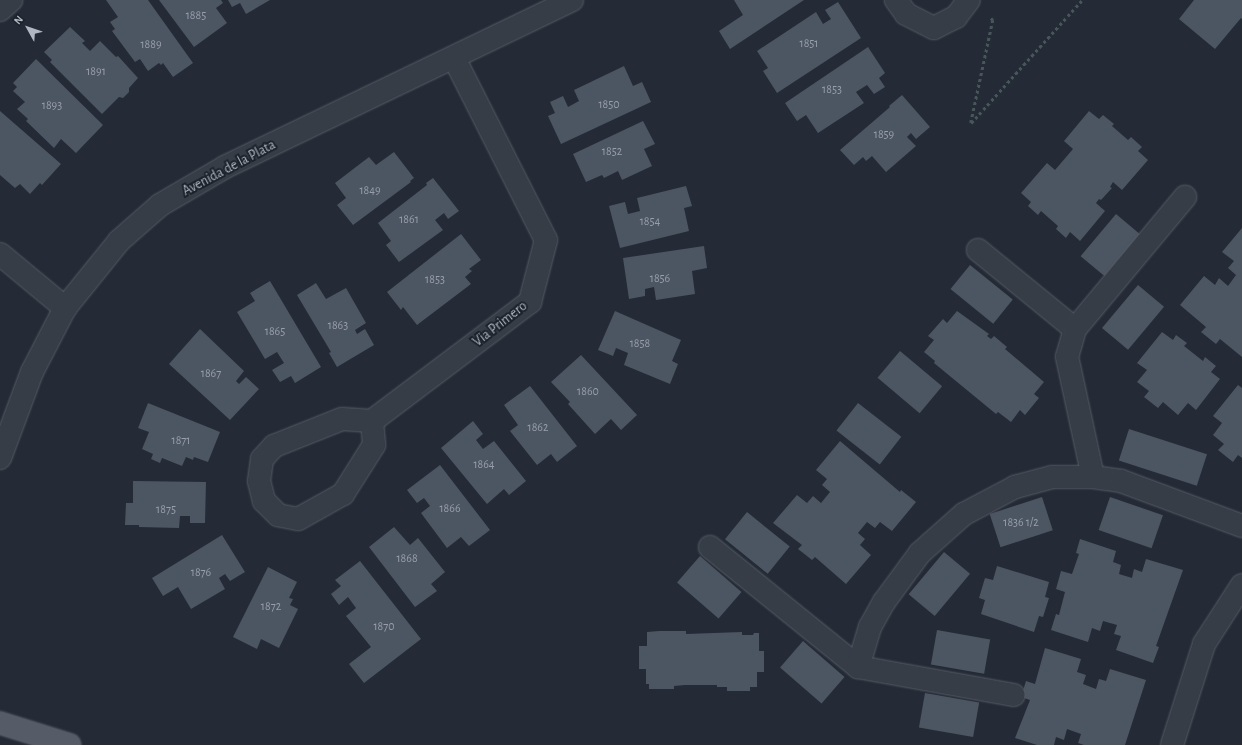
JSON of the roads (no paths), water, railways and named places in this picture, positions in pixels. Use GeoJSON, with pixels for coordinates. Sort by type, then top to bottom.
{"type":"FeatureCollection","features":[{"type":"Feature","properties":{"kind":"main road"},"geometry":{"type":"LineString","coordinates":[[0,723],[70,745]]}},
{"type":"Feature","properties":{"kind":"street"},"geometry":{"type":"LineString","coordinates":[[0,10],[11,0]]}},
{"type":"Feature","properties":{"kind":"street","name":"Avenida de la Plata"},"geometry":{"type":"LineString","coordinates":[[0,458],[32,372],[65,308],[119,240],[160,205],[225,167],[572,0]]}},
{"type":"Feature","properties":{"kind":"street"},"geometry":{"type":"LineString","coordinates":[[896,0],[906,14],[934,28],[956,17],[969,0]]}},
{"type":"Feature","properties":{"kind":"street","name":"Via Primero"},"geometry":{"type":"LineString","coordinates":[[372,421],[530,302],[546,240],[454,58]]}},
{"type":"Feature","properties":{"kind":"street"},"geometry":{"type":"LineString","coordinates":[[1092,476],[1067,357],[1075,329],[1186,197]]}},
{"type":"Feature","properties":{"kind":"street"},"geometry":{"type":"LineString","coordinates":[[978,250],[1075,329]]}},
{"type":"Feature","properties":{"kind":"street"},"geometry":{"type":"LineString","coordinates":[[0,254],[65,308]]}},
{"type":"Feature","properties":{"kind":"street"},"geometry":{"type":"LineString","coordinates":[[342,419],[372,421],[374,445],[343,494],[298,520],[278,516],[264,501],[259,481],[262,459],[274,446],[342,419]]}},
{"type":"Feature","properties":{"kind":"street"},"geometry":{"type":"LineString","coordinates":[[858,667],[870,627],[884,602],[920,554],[964,514],[1015,487],[1053,477],[1092,476],[1121,481],[1242,526]]}},
{"type":"Feature","properties":{"kind":"street"},"geometry":{"type":"LineString","coordinates":[[710,547],[858,667],[1013,695]]}},
{"type":"Feature","properties":{"kind":"street"},"geometry":{"type":"LineString","coordinates":[[1172,745],[1204,644],[1242,585]]}}]}
